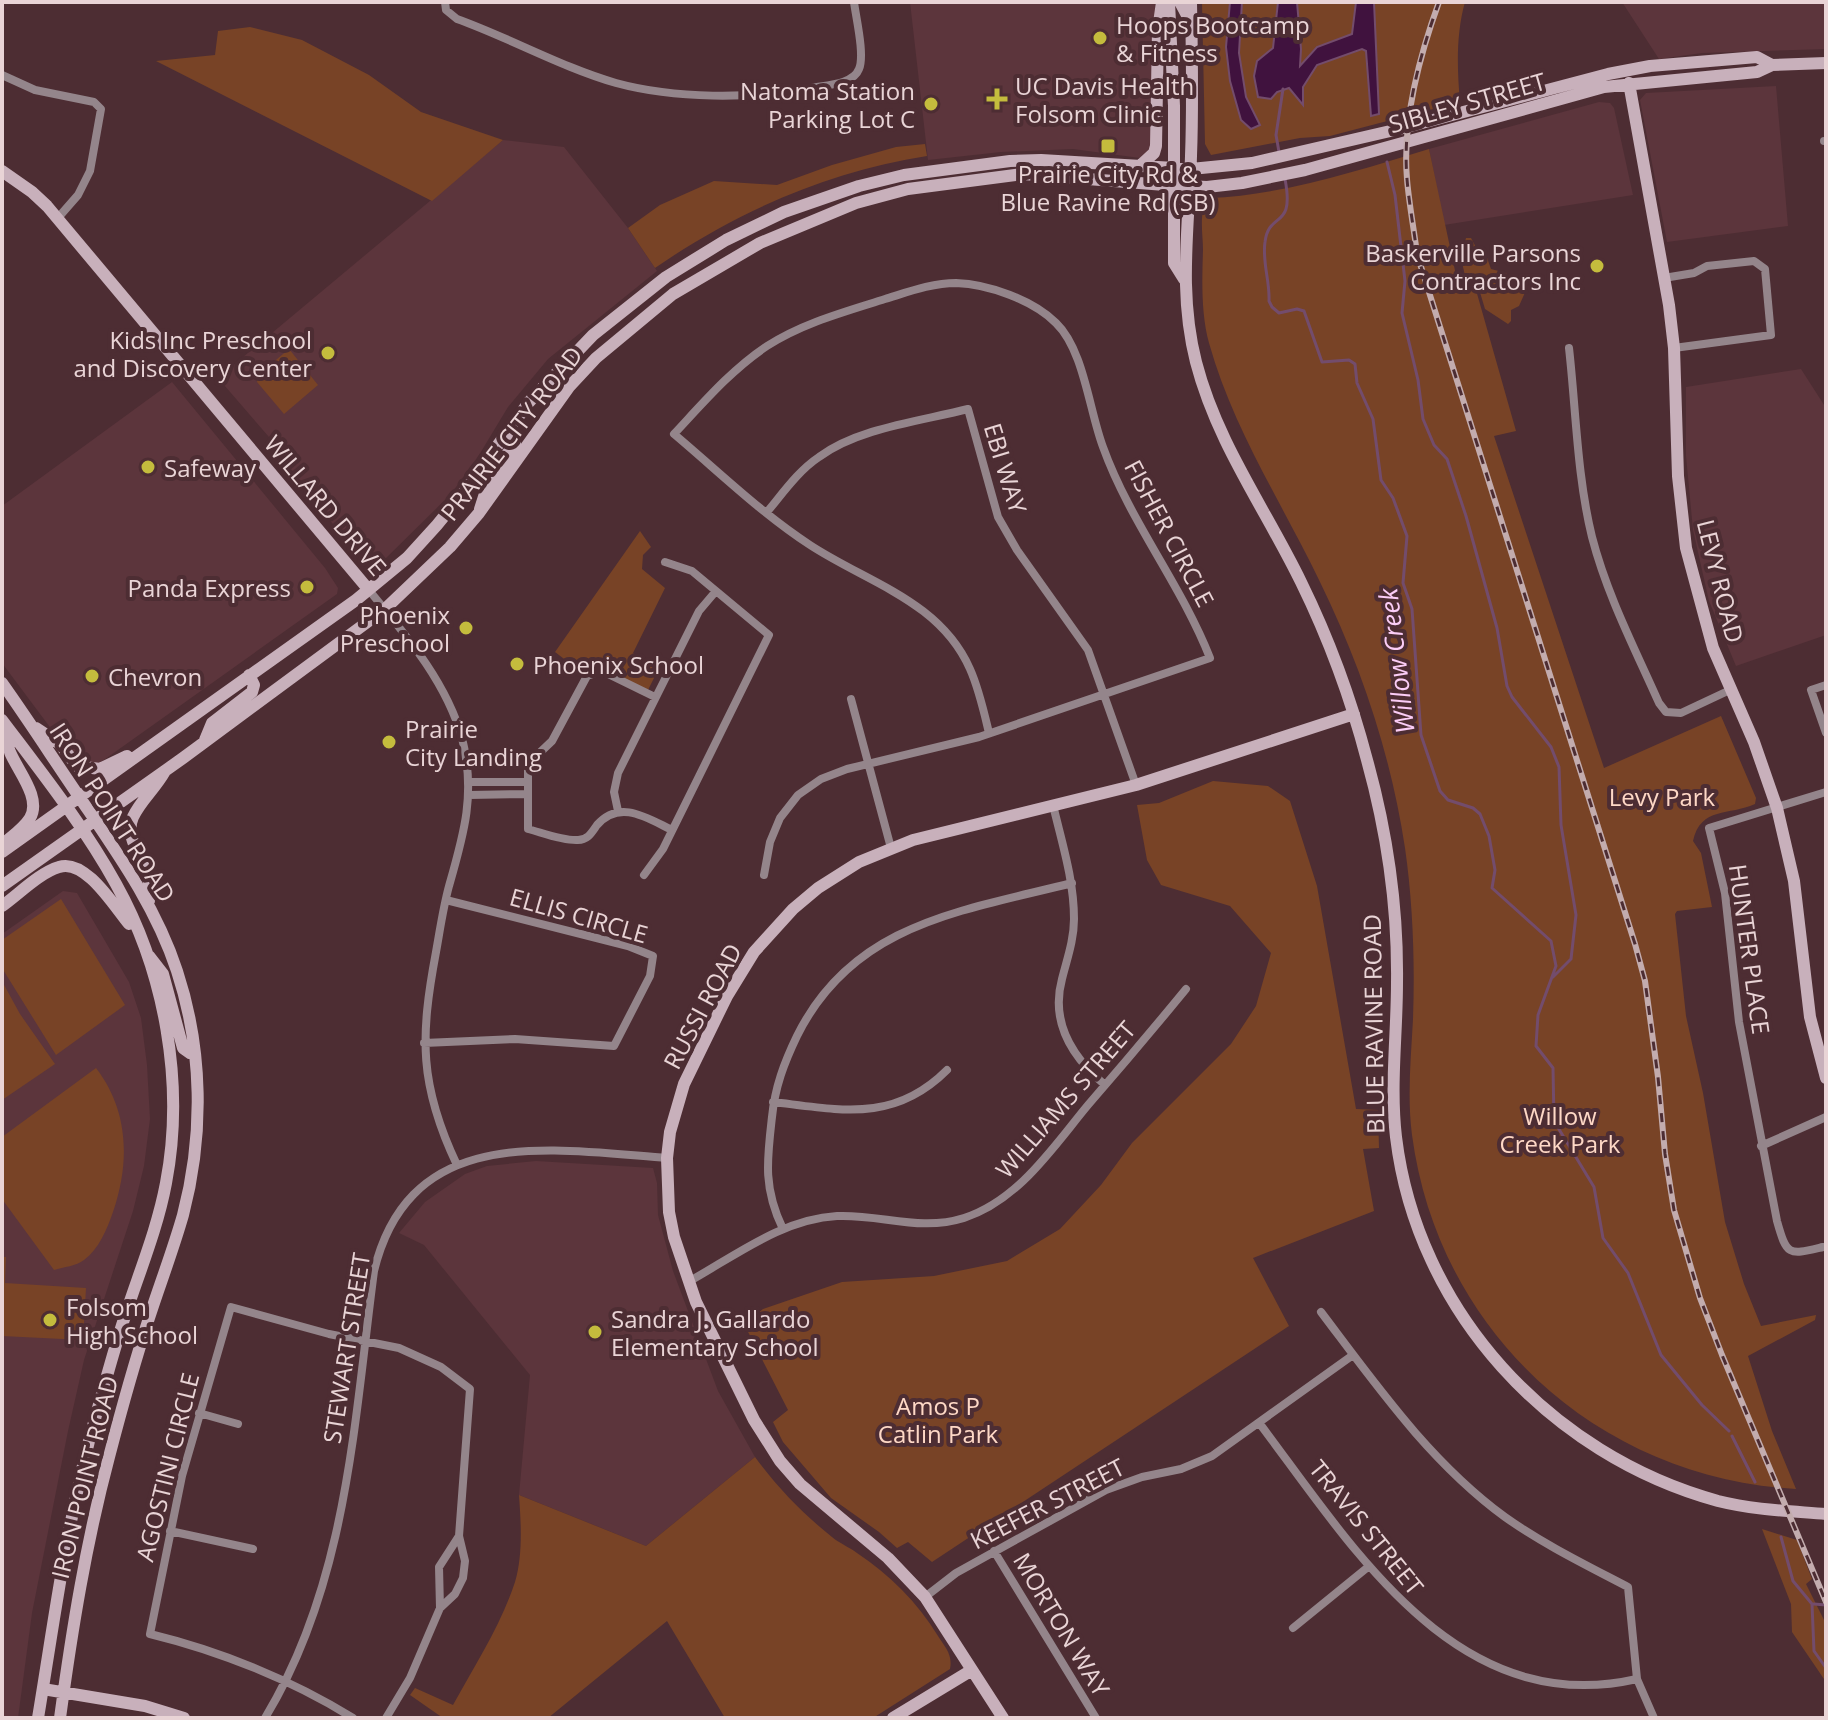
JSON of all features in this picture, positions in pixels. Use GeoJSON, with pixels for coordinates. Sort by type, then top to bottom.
{"type":"FeatureCollection","features":[{"type":"Feature","properties":{"kind":"main road"},"geometry":{"type":"LineString","coordinates":[[1142,164],[1154,153],[1156,146],[1157,43],[1162,2]]}},
{"type":"Feature","properties":{"kind":"main road","name":"BLUE RAVINE ROAD"},"geometry":{"type":"LineString","coordinates":[[1169,2],[1172,30],[1174,263],[1184,279]]}},
{"type":"Feature","properties":{"kind":"main road"},"geometry":{"type":"LineString","coordinates":[[1180,2],[1191,24]]}},
{"type":"Feature","properties":{"kind":"main road","name":"BLUE RAVINE ROAD"},"geometry":{"type":"LineString","coordinates":[[1191,2],[1191,169],[1188,262],[1184,279],[1192,345],[1210,407],[1234,460],[1301,582],[1325,635],[1354,714],[1377,798],[1395,911],[1397,985],[1393,1096],[1396,1139],[1410,1203],[1438,1273],[1464,1319],[1500,1365],[1541,1407],[1601,1451],[1650,1476],[1739,1506],[1826,1514]]}},
{"type":"Feature","properties":{"kind":"main road","name":"SIBLEY STREET"},"geometry":{"type":"LineString","coordinates":[[1174,169],[1269,160],[1626,70],[1757,57],[1772,65]]}},
{"type":"Feature","properties":{"kind":"main road","name":"SIBLEY STREET"},"geometry":{"type":"LineString","coordinates":[[1174,185],[1228,185],[1273,178],[1629,83],[1757,72],[1772,65],[1826,63]]}},
{"type":"Feature","properties":{"kind":"main road","name":"LEVY ROAD"},"geometry":{"type":"LineString","coordinates":[[1629,83],[1674,348],[1678,476],[1685,544],[1703,618],[1730,690],[1754,742],[1777,808],[1794,881],[1810,1017],[1826,1078]]}},
{"type":"Feature","properties":{"kind":"main road","name":"PRAIRIE CITY ROAD"},"geometry":{"type":"LineString","coordinates":[[2,852],[67,808],[407,558],[464,492],[529,402],[593,335],[642,295],[726,240],[784,212],[859,186],[932,170],[1041,160],[1142,164],[1174,169]]}},
{"type":"Feature","properties":{"kind":"main road","name":"WILLARD DRIVE"},"geometry":{"type":"LineString","coordinates":[[2,171],[32,192],[57,219],[368,589]]}},
{"type":"Feature","properties":{"kind":"main road","name":"PRAIRIE CITY ROAD"},"geometry":{"type":"LineString","coordinates":[[2,886],[204,743],[385,609],[440,557],[480,512],[569,387],[596,358],[673,294],[760,243],[856,203],[908,189],[1023,174],[1174,185]]}},
{"type":"Feature","properties":{"kind":"main road"},"geometry":{"type":"LineString","coordinates":[[480,512],[490,478],[515,443],[507,431]]}},
{"type":"Feature","properties":{"kind":"main road"},"geometry":{"type":"LineString","coordinates":[[204,743],[212,723],[252,692],[254,685],[249,675]]}},
{"type":"Feature","properties":{"kind":"main road","name":"IRON POINT ROAD"},"geometry":{"type":"LineString","coordinates":[[2,683],[149,904],[176,970],[190,1020],[195,1054],[197,1130],[189,1189],[138,1351],[102,1486],[77,1602],[60,1718]]}},
{"type":"Feature","properties":{"kind":"main road","name":"RUSSI ROAD"},"geometry":{"type":"LineString","coordinates":[[1003,1718],[925,1597],[888,1558],[810,1495],[780,1461],[754,1420],[688,1282],[669,1212],[667,1158],[670,1132],[693,1061],[754,952],[793,909],[818,888],[859,862],[891,848],[1136,785],[1354,714]]}},
{"type":"Feature","properties":{"kind":"main road"},"geometry":{"type":"LineString","coordinates":[[2,845],[28,821],[33,808],[26,782],[9,751],[4,722]]}},
{"type":"Feature","properties":{"kind":"main road","name":"IRON POINT ROAD"},"geometry":{"type":"LineString","coordinates":[[4,722],[67,808],[117,885],[147,954],[170,1055],[174,1104],[171,1156],[159,1214],[115,1348],[86,1454],[56,1599],[38,1718]]}},
{"type":"Feature","properties":{"kind":"main road"},"geometry":{"type":"LineString","coordinates":[[32,725],[60,744],[77,766],[88,769],[100,769],[152,746]]}},
{"type":"Feature","properties":{"kind":"main road"},"geometry":{"type":"LineString","coordinates":[[149,904],[149,880],[130,837],[130,824],[141,802],[156,789],[166,769]]}},
{"type":"Feature","properties":{"kind":"main road"},"geometry":{"type":"LineString","coordinates":[[2,906],[62,865],[73,866],[93,881],[141,940]]}},
{"type":"Feature","properties":{"kind":"main road"},"geometry":{"type":"LineString","coordinates":[[147,954],[163,974],[183,1048],[195,1054]]}},
{"type":"Feature","properties":{"kind":"main road"},"geometry":{"type":"LineString","coordinates":[[902,1716],[972,1670]]}},
{"type":"Feature","properties":{"kind":"main road"},"geometry":{"type":"LineString","coordinates":[[43,1689],[175,1716]]}},
{"type":"Feature","properties":{"kind":"street"},"geometry":{"type":"LineString","coordinates":[[445,2],[446,10],[453,17],[618,83],[675,92],[749,96],[779,94],[841,82],[856,75],[861,63],[854,2]]}},
{"type":"Feature","properties":{"kind":"street"},"geometry":{"type":"LineString","coordinates":[[2,75],[35,90],[94,102],[101,109],[90,171],[78,195],[57,219]]}},
{"type":"Feature","properties":{"kind":"street"},"geometry":{"type":"LineString","coordinates":[[1664,278],[1694,273],[1707,266],[1754,261],[1765,269],[1771,335],[1674,348]]}},
{"type":"Feature","properties":{"kind":"street","name":"FISHER CIRCLE"},"geometry":{"type":"LineString","coordinates":[[764,875],[774,831],[798,795],[834,773],[989,733],[1210,658],[1183,597],[1138,523],[1113,473],[1094,421],[1073,346],[1056,322],[1035,307],[977,286],[959,283],[935,285],[811,323],[779,339],[729,376],[674,434],[812,547],[914,603],[942,627],[970,669],[989,733]]}},
{"type":"Feature","properties":{"kind":"street"},"geometry":{"type":"LineString","coordinates":[[1569,348],[1593,541],[1623,623],[1659,703],[1666,712],[1677,714],[1730,690]]}},
{"type":"Feature","properties":{"kind":"street","name":"EBI WAY"},"geometry":{"type":"LineString","coordinates":[[767,512],[803,470],[831,449],[859,437],[968,409],[998,517],[1017,550],[1083,642],[1105,694],[1136,785]]}},
{"type":"Feature","properties":{"kind":"street"},"geometry":{"type":"LineString","coordinates":[[644,875],[672,830],[769,635],[685,566],[665,562]]}},
{"type":"Feature","properties":{"kind":"street","name":"WILLARD DRIVE"},"geometry":{"type":"LineString","coordinates":[[368,589],[446,696],[461,737],[468,782],[464,836],[446,900],[427,1001],[424,1043],[432,1102],[457,1165]]}},
{"type":"Feature","properties":{"kind":"street"},"geometry":{"type":"LineString","coordinates":[[618,811],[614,792],[616,779],[699,611],[716,591]]}},
{"type":"Feature","properties":{"kind":"street"},"geometry":{"type":"LineString","coordinates":[[655,697],[606,673],[587,676],[549,745],[531,761],[528,829],[579,840],[589,836],[605,817],[618,811],[639,814],[672,830]]}},
{"type":"Feature","properties":{"kind":"street"},"geometry":{"type":"LineString","coordinates":[[1826,685],[1811,690],[1826,733]]}},
{"type":"Feature","properties":{"kind":"street"},"geometry":{"type":"LineString","coordinates":[[851,699],[891,848]]}},
{"type":"Feature","properties":{"kind":"street"},"geometry":{"type":"LineString","coordinates":[[468,782],[528,782]]}},
{"type":"Feature","properties":{"kind":"street"},"geometry":{"type":"LineString","coordinates":[[1777,808],[1826,792]]}},
{"type":"Feature","properties":{"kind":"street"},"geometry":{"type":"LineString","coordinates":[[469,795],[528,794]]}},
{"type":"Feature","properties":{"kind":"street"},"geometry":{"type":"LineString","coordinates":[[1053,805],[1072,883],[1075,923],[1059,994],[1061,1021],[1076,1057],[1105,1085]]}},
{"type":"Feature","properties":{"kind":"street","name":"HUNTER PLACE"},"geometry":{"type":"LineString","coordinates":[[1777,808],[1709,828],[1725,893],[1739,1022],[1753,1087],[1761,1146],[1784,1246],[1795,1254],[1823,1247]]}},
{"type":"Feature","properties":{"kind":"street"},"geometry":{"type":"LineString","coordinates":[[783,1229],[772,1205],[767,1175],[773,1102],[784,1063],[811,1012],[840,976],[871,950],[905,930],[1072,883]]}},
{"type":"Feature","properties":{"kind":"street","name":"ELLIS CIRCLE"},"geometry":{"type":"LineString","coordinates":[[424,1043],[515,1039],[614,1046],[650,976],[653,956],[628,946],[446,900]]}},
{"type":"Feature","properties":{"kind":"street","name":"WILLIAMS STREET"},"geometry":{"type":"LineString","coordinates":[[688,1282],[783,1229],[808,1221],[841,1216],[921,1225],[936,1224],[981,1211],[1019,1185],[1186,989]]}},
{"type":"Feature","properties":{"kind":"street"},"geometry":{"type":"LineString","coordinates":[[773,1102],[848,1111],[881,1109],[918,1094],[947,1070]]}},
{"type":"Feature","properties":{"kind":"street"},"geometry":{"type":"LineString","coordinates":[[1761,1146],[1826,1117]]}},
{"type":"Feature","properties":{"kind":"street","name":"STEWART STREET"},"geometry":{"type":"LineString","coordinates":[[265,1718],[308,1632],[334,1547],[344,1504],[374,1271],[390,1227],[418,1191],[457,1165],[491,1154],[522,1151],[667,1158]]}},
{"type":"Feature","properties":{"kind":"street","name":"AGOSTINI CIRCLE"},"geometry":{"type":"LineString","coordinates":[[285,1683],[215,1652],[150,1634],[170,1531],[199,1413],[231,1307],[329,1334],[365,1340]]}},
{"type":"Feature","properties":{"kind":"street"},"geometry":{"type":"LineString","coordinates":[[1321,1312],[1429,1449],[1483,1500],[1552,1547],[1628,1587],[1637,1679],[1654,1718]]}},
{"type":"Feature","properties":{"kind":"street"},"geometry":{"type":"LineString","coordinates":[[365,1340],[424,1357],[470,1389],[459,1536],[465,1561],[463,1578],[455,1594],[440,1608],[410,1678],[386,1718]]}},
{"type":"Feature","properties":{"kind":"street","name":"KEEFER STREET"},"geometry":{"type":"LineString","coordinates":[[925,1597],[956,1573],[1106,1490],[1196,1464],[1260,1424],[1353,1355]]}},
{"type":"Feature","properties":{"kind":"street"},"geometry":{"type":"LineString","coordinates":[[199,1413],[238,1424]]}},
{"type":"Feature","properties":{"kind":"street","name":"TRAVIS STREET"},"geometry":{"type":"LineString","coordinates":[[1260,1424],[1368,1567],[1399,1601],[1454,1645],[1524,1677],[1576,1685],[1602,1685],[1637,1679]]}},
{"type":"Feature","properties":{"kind":"street"},"geometry":{"type":"LineString","coordinates":[[170,1531],[253,1549]]}},
{"type":"Feature","properties":{"kind":"street"},"geometry":{"type":"LineString","coordinates":[[440,1608],[439,1567],[459,1536]]}},
{"type":"Feature","properties":{"kind":"street","name":"MORTON WAY"},"geometry":{"type":"LineString","coordinates":[[994,1551],[1096,1718]]}},
{"type":"Feature","properties":{"kind":"street"},"geometry":{"type":"LineString","coordinates":[[1293,1628],[1368,1567]]}},
{"type":"Feature","properties":{"kind":"street"},"geometry":{"type":"LineString","coordinates":[[285,1683],[353,1718]]}},
{"type":"Feature","properties":{"kind":"shaded area"},"geometry":{"type":"Polygon","coordinates":[[[910,2],[1155,2],[1153,149],[1140,158],[1073,149],[1001,152],[928,160],[910,2]]]}},
{"type":"Feature","properties":{"kind":"shaded area"},"geometry":{"type":"Polygon","coordinates":[[[1230,2],[1242,2],[1239,53],[1246,97],[1260,125],[1251,129],[1241,120],[1230,81],[1226,47],[1230,2]]]}},
{"type":"Feature","properties":{"kind":"shaded area"},"geometry":{"type":"Polygon","coordinates":[[[1278,2],[1297,2],[1300,66],[1317,47],[1352,34],[1356,2],[1374,2],[1379,114],[1371,116],[1366,51],[1362,49],[1317,65],[1303,87],[1303,105],[1289,88],[1277,92],[1271,99],[1258,97],[1254,76],[1257,61],[1273,48],[1278,2]]]}},
{"type":"Feature","properties":{"kind":"shaded area"},"geometry":{"type":"Polygon","coordinates":[[[1622,2],[1826,2],[1826,49],[1702,53],[1659,59],[1622,2]]]}},
{"type":"Feature","properties":{"kind":"shaded area"},"geometry":{"type":"Polygon","coordinates":[[[1776,86],[1788,226],[1667,242],[1640,100],[1646,93],[1776,86]]]}},
{"type":"Feature","properties":{"kind":"shaded area"},"geometry":{"type":"Polygon","coordinates":[[[1599,102],[1610,103],[1614,108],[1633,195],[1444,225],[1429,149],[1599,102]]]}},
{"type":"Feature","properties":{"kind":"shaded area"},"geometry":{"type":"Polygon","coordinates":[[[503,140],[564,147],[628,228],[657,271],[548,359],[508,407],[451,494],[383,561],[366,562],[286,470],[282,452],[218,378],[503,140]]]}},
{"type":"Feature","properties":{"kind":"shaded area"},"geometry":{"type":"Polygon","coordinates":[[[1801,369],[1826,408],[1826,635],[1736,666],[1709,601],[1693,530],[1686,456],[1686,387],[1801,369]]]}},
{"type":"Feature","properties":{"kind":"shaded area"},"geometry":{"type":"Polygon","coordinates":[[[172,382],[325,568],[338,588],[337,594],[92,766],[73,758],[2,663],[2,506],[172,382]]]}},
{"type":"Feature","properties":{"kind":"shaded area","name":"Folsom High School"},"geometry":{"type":"Polygon","coordinates":[[[63,891],[77,893],[129,982],[141,1018],[150,1119],[144,1166],[133,1211],[84,1360],[68,1431],[32,1613],[18,1718],[2,1718],[2,934],[63,891]]]}},
{"type":"Feature","properties":{"kind":"shaded area","name":"Sandra J. Gallardo Elementary School"},"geometry":{"type":"Polygon","coordinates":[[[536,1161],[653,1168],[658,1215],[673,1271],[718,1391],[755,1457],[646,1546],[519,1495],[530,1375],[424,1245],[399,1233],[425,1202],[465,1174],[487,1166],[536,1161]]]}},
{"type":"Feature","properties":{"kind":"green space"},"geometry":{"type":"Polygon","coordinates":[[[1202,2],[1465,2],[1458,52],[1460,102],[1330,136],[1300,138],[1211,155],[1205,144],[1202,2]]]}},
{"type":"Feature","properties":{"kind":"green space"},"geometry":{"type":"Polygon","coordinates":[[[250,27],[302,40],[369,75],[421,112],[503,140],[432,201],[156,61],[215,55],[218,31],[250,27]]]}},
{"type":"Feature","properties":{"kind":"green space"},"geometry":{"type":"Polygon","coordinates":[[[925,144],[927,156],[855,172],[785,197],[718,229],[655,268],[628,228],[660,205],[714,181],[777,185],[896,147],[925,144]]]}},
{"type":"Feature","properties":{"kind":"green space","name":"Willow Creek Park"},"geometry":{"type":"Polygon","coordinates":[[[1429,149],[1460,294],[1476,290],[1516,431],[1494,436],[1604,768],[1721,716],[1756,798],[1755,804],[1717,814],[1702,822],[1693,841],[1701,853],[1712,907],[1677,911],[1675,914],[1686,1016],[1725,1222],[1744,1284],[1761,1326],[1816,1315],[1815,1320],[1748,1356],[1772,1431],[1796,1489],[1724,1479],[1656,1457],[1594,1424],[1540,1382],[1493,1331],[1455,1272],[1428,1206],[1412,1135],[1412,912],[1405,848],[1392,779],[1373,712],[1349,646],[1320,582],[1245,436],[1219,375],[1205,320],[1202,222],[1203,209],[1209,198],[1292,187],[1429,149]]]}},
{"type":"Feature","properties":{"kind":"green space"},"geometry":{"type":"Polygon","coordinates":[[[1466,238],[1471,238],[1478,251],[1486,255],[1491,269],[1506,273],[1527,288],[1519,306],[1511,310],[1508,324],[1485,309],[1479,289],[1466,280],[1461,258],[1466,238]]]}},
{"type":"Feature","properties":{"kind":"green space"},"geometry":{"type":"Polygon","coordinates":[[[289,349],[318,385],[284,414],[257,382],[258,375],[289,349]]]}},
{"type":"Feature","properties":{"kind":"green space"},"geometry":{"type":"Polygon","coordinates":[[[640,531],[651,547],[643,555],[642,569],[665,588],[633,653],[659,668],[648,690],[601,669],[580,671],[555,652],[640,531]]]}},
{"type":"Feature","properties":{"kind":"green space","name":"Amos P Catlin Park"},"geometry":{"type":"Polygon","coordinates":[[[1213,781],[1268,786],[1290,801],[1317,886],[1356,1109],[1378,1110],[1379,1148],[1363,1149],[1374,1211],[1253,1258],[1289,1326],[932,1562],[908,1542],[897,1548],[831,1498],[783,1442],[773,1422],[788,1410],[744,1324],[763,1309],[842,1282],[934,1276],[1007,1261],[1060,1229],[1101,1185],[1132,1143],[1231,1044],[1256,1006],[1271,953],[1230,906],[1161,885],[1147,860],[1137,805],[1159,803],[1213,781]]]}},
{"type":"Feature","properties":{"kind":"green space"},"geometry":{"type":"Polygon","coordinates":[[[61,899],[125,1005],[56,1055],[2,968],[2,940],[61,899]]]}},
{"type":"Feature","properties":{"kind":"green space"},"geometry":{"type":"Polygon","coordinates":[[[3,983],[20,1014],[55,1064],[2,1100],[3,983]]]}},
{"type":"Feature","properties":{"kind":"green space"},"geometry":{"type":"Polygon","coordinates":[[[96,1068],[107,1084],[120,1119],[124,1156],[119,1193],[108,1225],[94,1250],[81,1262],[54,1270],[2,1199],[2,1137],[96,1068]]]}},
{"type":"Feature","properties":{"kind":"green space"},"geometry":{"type":"Polygon","coordinates":[[[2,1257],[6,1257],[5,1283],[86,1288],[83,1340],[2,1336],[2,1257]]]}},
{"type":"Feature","properties":{"kind":"green space"},"geometry":{"type":"Polygon","coordinates":[[[755,1457],[810,1519],[881,1570],[902,1590],[946,1648],[950,1669],[873,1718],[725,1718],[667,1621],[548,1718],[443,1718],[410,1695],[415,1688],[453,1705],[487,1645],[518,1572],[521,1539],[519,1495],[646,1546],[755,1457]]]}},
{"type":"Feature","properties":{"kind":"green space"},"geometry":{"type":"Polygon","coordinates":[[[1762,1529],[1797,1540],[1812,1579],[1806,1584],[1826,1624],[1826,1682],[1792,1632],[1791,1604],[1762,1529]]]}},
{"type":"Feature","properties":{"kind":"waterway","name":"Willow Creek"},"geometry":{"type":"LineString","coordinates":[[1279,152],[1276,135],[1283,89]]}},
{"type":"Feature","properties":{"kind":"waterway"},"geometry":{"type":"LineString","coordinates":[[1387,162],[1395,195],[1405,281],[1402,313],[1418,380],[1423,419],[1434,445],[1447,459],[1466,516],[1497,628],[1507,686],[1551,747],[1559,767],[1561,825],[1576,915],[1571,959],[1553,977]]}},
{"type":"Feature","properties":{"kind":"waterway","name":"Willow Creek"},"geometry":{"type":"LineString","coordinates":[[1285,179],[1287,206],[1267,232],[1265,242],[1269,301],[1279,313],[1297,309],[1304,311],[1322,362],[1349,360],[1355,364],[1357,383],[1373,419],[1381,480],[1393,498],[1407,536],[1403,583],[1412,609],[1421,735],[1440,791],[1448,800],[1473,808],[1480,814],[1489,836],[1495,870],[1492,888],[1551,941],[1556,966],[1538,1015],[1536,1046],[1553,1068],[1554,1121],[1594,1187],[1603,1238],[1628,1273],[1661,1355],[1702,1405],[1729,1431]]}},
{"type":"Feature","properties":{"kind":"waterway","name":"Willow Creek"},"geometry":{"type":"LineString","coordinates":[[1732,1436],[1755,1482]]}},
{"type":"Feature","properties":{"kind":"waterway","name":"Willow Creek"},"geometry":{"type":"LineString","coordinates":[[1781,1537],[1793,1581],[1812,1604],[1814,1651],[1826,1668]]}},
{"type":"Feature","properties":{"kind":"waterway"},"geometry":{"type":"LineString","coordinates":[[1814,1604],[1826,1605]]}},
{"type":"Feature","properties":{"kind":"railway"},"geometry":{"type":"LineString","coordinates":[[1439,2],[1419,67],[1407,134],[1407,179],[1417,254],[1635,944],[1645,981],[1674,1210],[1700,1298],[1826,1602]]}},
{"type":"Feature","properties":{"kind":"place","name":"Hoops Bootcamp & Fitness"},"geometry":{"type":"Point","coordinates":[1100,38]}},
{"type":"Feature","properties":{"kind":"place","name":"UC Davis Health Folsom Clinic"},"geometry":{"type":"Point","coordinates":[997,99]}},
{"type":"Feature","properties":{"kind":"place","name":"Natoma Station Parking Lot C"},"geometry":{"type":"Point","coordinates":[931,104]}},
{"type":"Feature","properties":{"kind":"place","name":"Prairie City Rd & Blue Ravine Rd (SB)"},"geometry":{"type":"Point","coordinates":[1108,146]}},
{"type":"Feature","properties":{"kind":"place","name":"Baskerville Parsons Contractors Inc"},"geometry":{"type":"Point","coordinates":[1597,266]}},
{"type":"Feature","properties":{"kind":"place","name":"Kids Inc Preschool and Discovery Center"},"geometry":{"type":"Point","coordinates":[328,353]}},
{"type":"Feature","properties":{"kind":"place","name":"Safeway"},"geometry":{"type":"Point","coordinates":[148,467]}},
{"type":"Feature","properties":{"kind":"place","name":"Panda Express"},"geometry":{"type":"Point","coordinates":[307,587]}},
{"type":"Feature","properties":{"kind":"place","name":"Phoenix Preschool"},"geometry":{"type":"Point","coordinates":[466,628]}},
{"type":"Feature","properties":{"kind":"place","name":"Phoenix School"},"geometry":{"type":"Point","coordinates":[517,664]}},
{"type":"Feature","properties":{"kind":"place","name":"Chevron"},"geometry":{"type":"Point","coordinates":[92,676]}},
{"type":"Feature","properties":{"kind":"place","name":"Prairie City Landing"},"geometry":{"type":"Point","coordinates":[389,742]}},
{"type":"Feature","properties":{"kind":"place","name":"Folsom High School"},"geometry":{"type":"Point","coordinates":[50,1320]}},
{"type":"Feature","properties":{"kind":"place","name":"Sandra J. Gallardo Elementary School"},"geometry":{"type":"Point","coordinates":[595,1332]}},
{"type":"Feature","properties":{"kind":"park label","name":"Levy Park"},"geometry":{"type":"Point","coordinates":[1662,796]}}]}
